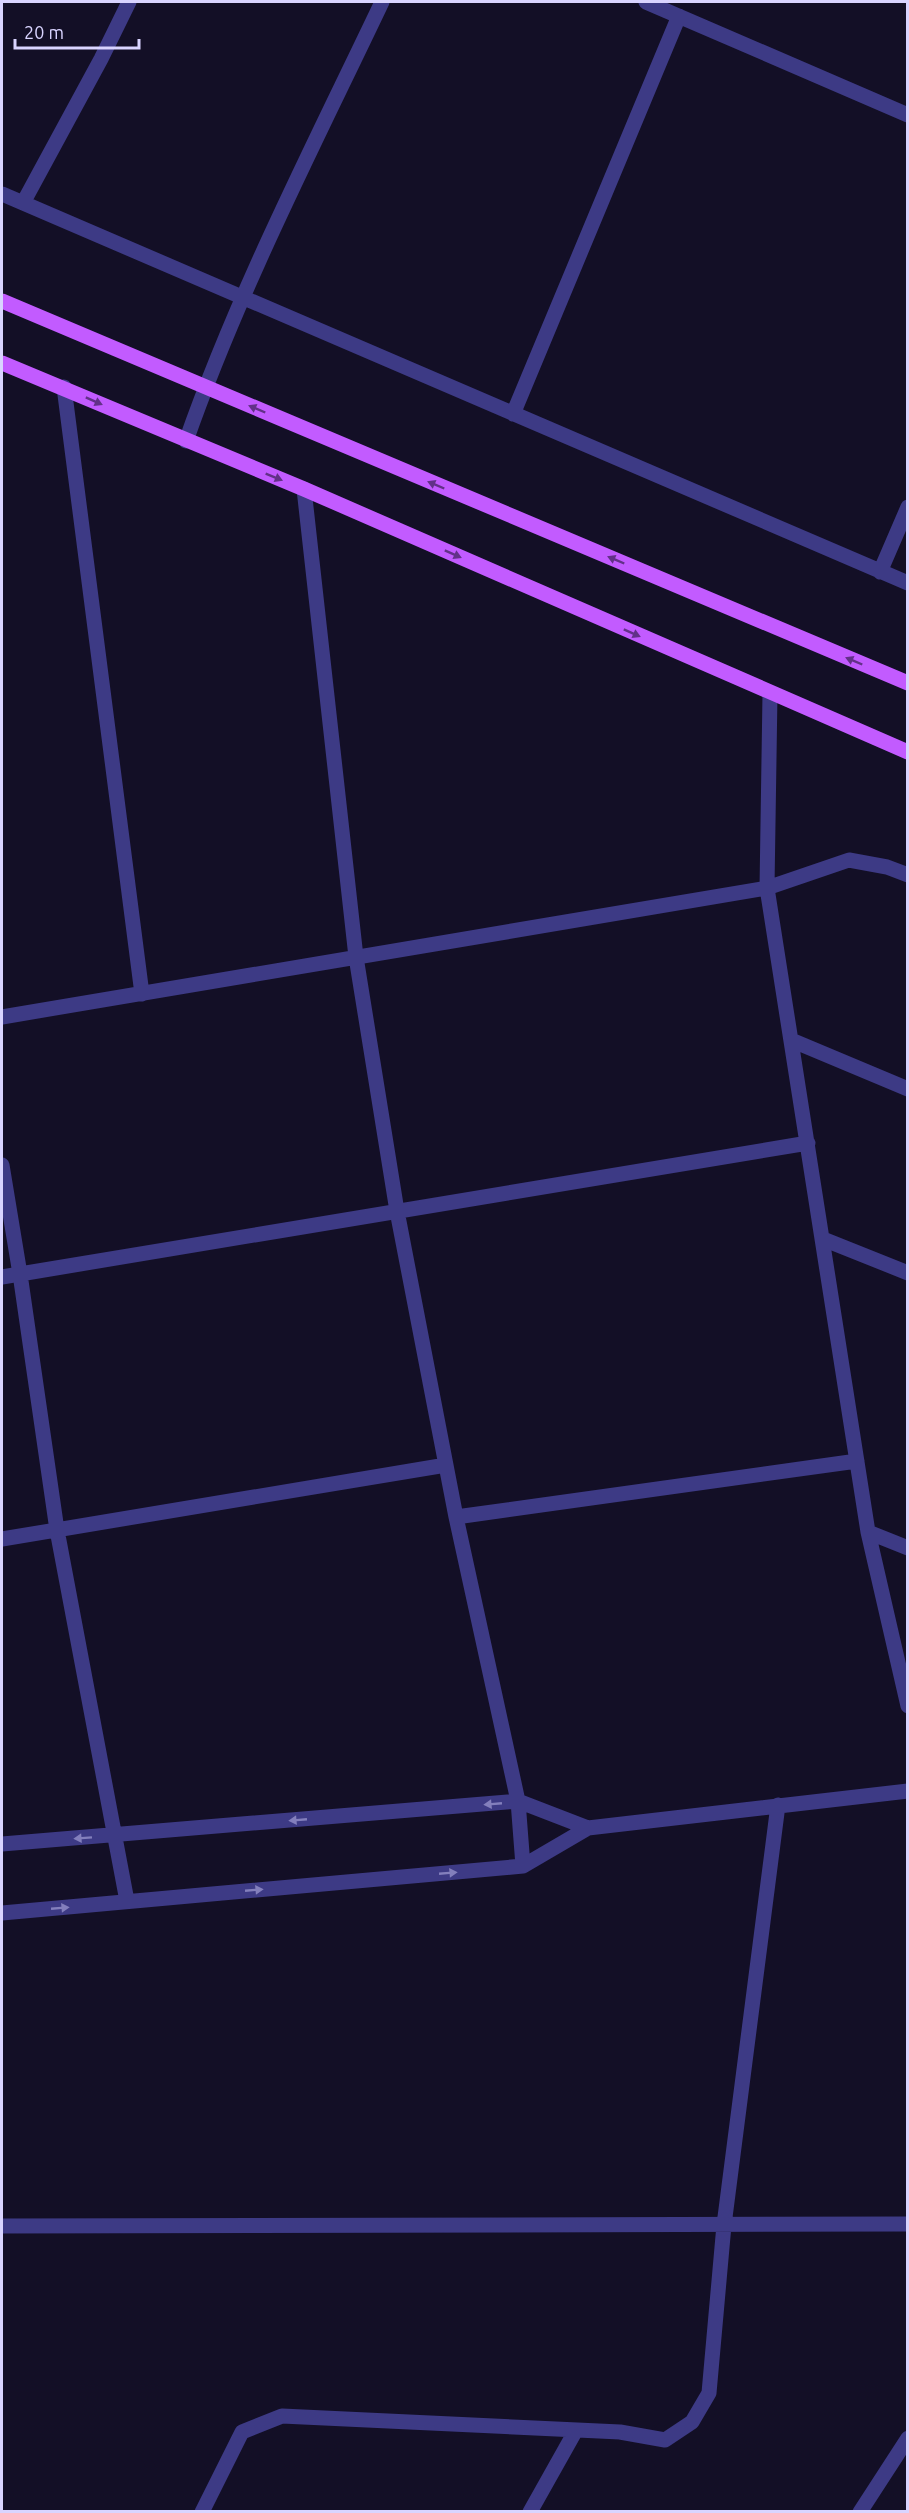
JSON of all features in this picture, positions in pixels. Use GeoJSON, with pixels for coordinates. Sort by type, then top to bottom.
{"type":"FeatureCollection","features":[{"type":"Feature","properties":{"kind":"main road"},"geometry":{"type":"LineString","coordinates":[[2,301],[908,683]]}},
{"type":"Feature","properties":{"kind":"main road"},"geometry":{"type":"LineString","coordinates":[[2,363],[304,489],[908,752]]}},
{"type":"Feature","properties":{"kind":"street"},"geometry":{"type":"LineString","coordinates":[[23,203],[101,59],[129,2]]}},
{"type":"Feature","properties":{"kind":"street"},"geometry":{"type":"LineString","coordinates":[[186,441],[205,387],[242,298],[382,2]]}},
{"type":"Feature","properties":{"kind":"street"},"geometry":{"type":"LineString","coordinates":[[646,2],[908,116]]}},
{"type":"Feature","properties":{"kind":"street"},"geometry":{"type":"LineString","coordinates":[[513,414],[679,16]]}},
{"type":"Feature","properties":{"kind":"street"},"geometry":{"type":"LineString","coordinates":[[2,194],[908,583]]}},
{"type":"Feature","properties":{"kind":"street"},"geometry":{"type":"LineString","coordinates":[[64,387],[142,994]]}},
{"type":"Feature","properties":{"kind":"street"},"geometry":{"type":"LineString","coordinates":[[304,489],[356,957],[397,1211],[456,1517],[518,1802],[523,1866]]}},
{"type":"Feature","properties":{"kind":"street"},"geometry":{"type":"LineString","coordinates":[[880,572],[908,507]]}},
{"type":"Feature","properties":{"kind":"street"},"geometry":{"type":"LineString","coordinates":[[770,693],[767,888],[868,1532],[908,1706]]}},
{"type":"Feature","properties":{"kind":"street"},"geometry":{"type":"LineString","coordinates":[[2,1017],[767,888],[849,860],[887,867],[908,875]]}},
{"type":"Feature","properties":{"kind":"street"},"geometry":{"type":"LineString","coordinates":[[791,1040],[908,1089]]}},
{"type":"Feature","properties":{"kind":"street"},"geometry":{"type":"LineString","coordinates":[[2,1277],[808,1143]]}},
{"type":"Feature","properties":{"kind":"street"},"geometry":{"type":"LineString","coordinates":[[2,1164],[57,1530],[127,1901]]}},
{"type":"Feature","properties":{"kind":"street"},"geometry":{"type":"LineString","coordinates":[[823,1239],[908,1273]]}},
{"type":"Feature","properties":{"kind":"street"},"geometry":{"type":"LineString","coordinates":[[456,1517],[857,1461]]}},
{"type":"Feature","properties":{"kind":"street"},"geometry":{"type":"LineString","coordinates":[[2,1539],[446,1465]]}},
{"type":"Feature","properties":{"kind":"street"},"geometry":{"type":"LineString","coordinates":[[868,1532],[908,1548]]}},
{"type":"Feature","properties":{"kind":"street"},"geometry":{"type":"LineString","coordinates":[[2,1913],[523,1866],[588,1828],[908,1791]]}},
{"type":"Feature","properties":{"kind":"street"},"geometry":{"type":"LineString","coordinates":[[2,1844],[518,1802],[588,1828]]}},
{"type":"Feature","properties":{"kind":"street"},"geometry":{"type":"LineString","coordinates":[[202,2511],[242,2432],[282,2416],[620,2432],[665,2440],[692,2422],[709,2393],[724,2224],[778,1805]]}},
{"type":"Feature","properties":{"kind":"street"},"geometry":{"type":"LineString","coordinates":[[2,2226],[908,2224]]}},
{"type":"Feature","properties":{"kind":"street"},"geometry":{"type":"LineString","coordinates":[[530,2511],[576,2430]]}},
{"type":"Feature","properties":{"kind":"street"},"geometry":{"type":"LineString","coordinates":[[860,2511],[908,2438]]}}]}
